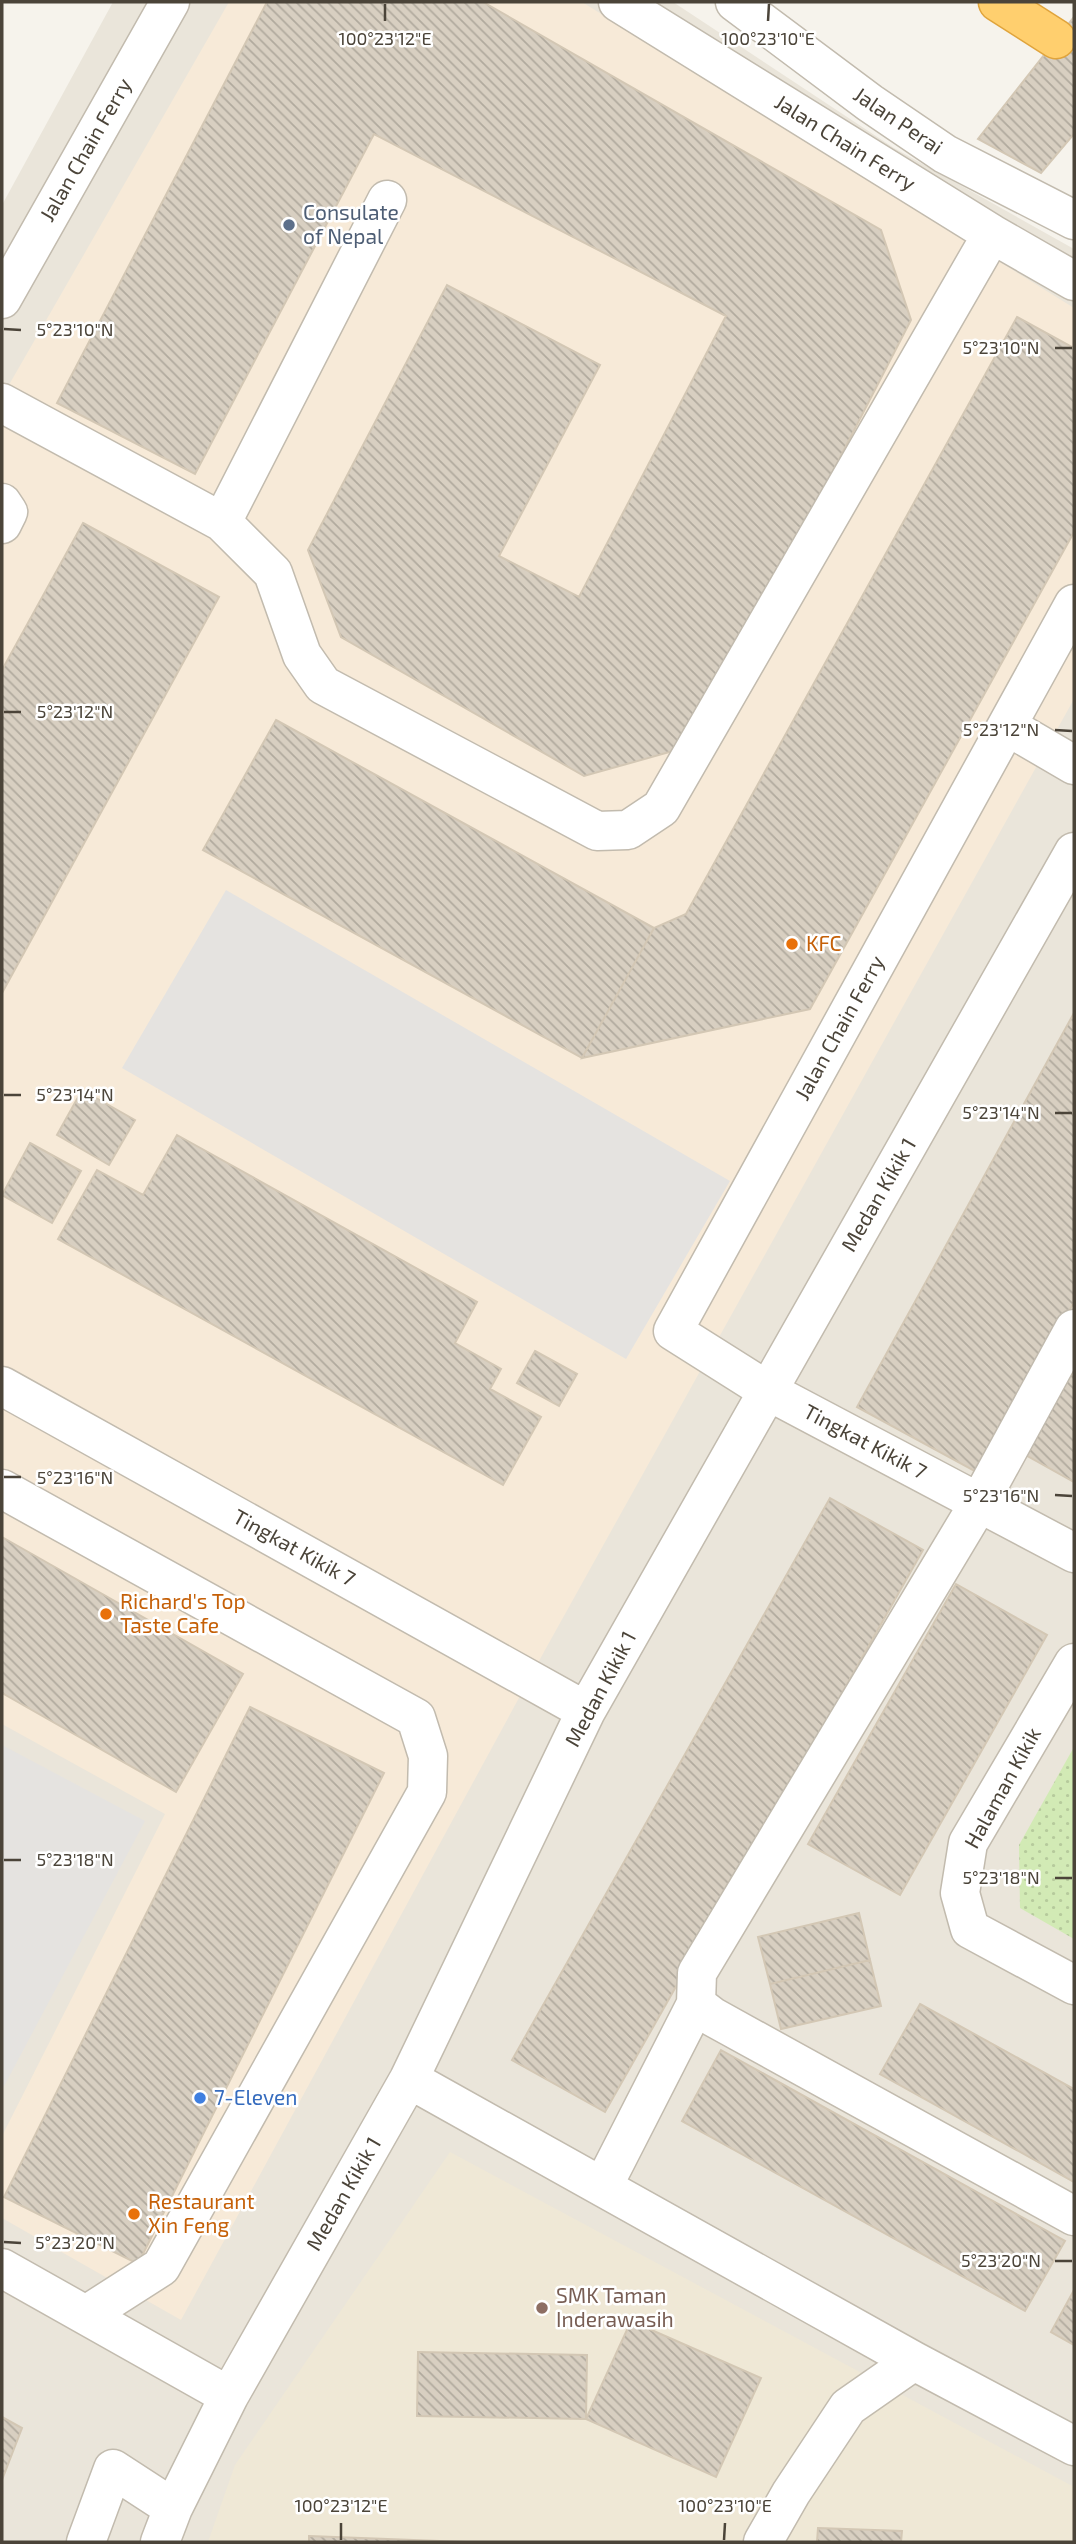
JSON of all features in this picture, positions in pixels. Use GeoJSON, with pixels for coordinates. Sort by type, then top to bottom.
{"type":"FeatureCollection","features":[{"type":"Feature","properties":{"kind":"highway"},"geometry":{"type":"LineString","coordinates":[[998,2],[1056,39]]}},
{"type":"Feature","properties":{"kind":"street","name":"Jalan Chain Ferry"},"geometry":{"type":"LineString","coordinates":[[2,299],[170,2]]}},
{"type":"Feature","properties":{"kind":"street","name":"Jalan Chain Ferry"},"geometry":{"type":"LineString","coordinates":[[618,2],[992,234],[1074,281]]}},
{"type":"Feature","properties":{"kind":"street","name":"Jalan Perai"},"geometry":{"type":"LineString","coordinates":[[735,2],[870,103],[946,154],[1074,220]]}},
{"type":"Feature","properties":{"kind":"street"},"geometry":{"type":"LineString","coordinates":[[222,522],[387,200]]}},
{"type":"Feature","properties":{"kind":"street"},"geometry":{"type":"LineString","coordinates":[[2,403],[222,522],[274,573],[302,655],[323,685],[597,831],[628,830],[661,808],[992,234]]}},
{"type":"Feature","properties":{"kind":"street"},"geometry":{"type":"LineString","coordinates":[[2,503],[8,512],[2,524]]}},
{"type":"Feature","properties":{"kind":"street","name":"Jalan Chain Ferry"},"geometry":{"type":"LineString","coordinates":[[673,1331],[1074,604]]}},
{"type":"Feature","properties":{"kind":"street"},"geometry":{"type":"LineString","coordinates":[[1007,726],[1074,765]]}},
{"type":"Feature","properties":{"kind":"street","name":"Medan Kikik 1"},"geometry":{"type":"LineString","coordinates":[[167,2525],[229,2396],[409,2079],[586,1711],[1074,852]]}},
{"type":"Feature","properties":{"kind":"street"},"geometry":{"type":"LineString","coordinates":[[603,2186],[696,2004],[697,1973],[979,1503],[1074,1329]]}},
{"type":"Feature","properties":{"kind":"street","name":"Tingkat Kikik 7"},"geometry":{"type":"LineString","coordinates":[[673,1331],[768,1391],[1074,1553]]}},
{"type":"Feature","properties":{"kind":"street","name":"Tingkat Kikik 7"},"geometry":{"type":"LineString","coordinates":[[2,1386],[586,1711]]}},
{"type":"Feature","properties":{"kind":"street"},"geometry":{"type":"LineString","coordinates":[[2,1489],[416,1718],[428,1756],[427,1792],[161,2267],[86,2315]]}},
{"type":"Feature","properties":{"kind":"street","name":"Halaman Kikik"},"geometry":{"type":"LineString","coordinates":[[1074,1663],[968,1843],[960,1893],[970,1929],[1074,1984]]}},
{"type":"Feature","properties":{"kind":"street"},"geometry":{"type":"LineString","coordinates":[[696,2004],[713,2017],[1074,2216]]}},
{"type":"Feature","properties":{"kind":"street"},"geometry":{"type":"LineString","coordinates":[[409,2079],[914,2361],[1074,2446]]}},
{"type":"Feature","properties":{"kind":"street"},"geometry":{"type":"LineString","coordinates":[[2,2268],[229,2396]]}},
{"type":"Feature","properties":{"kind":"street"},"geometry":{"type":"LineString","coordinates":[[763,2542],[791,2493],[848,2406],[914,2361]]}},
{"type":"Feature","properties":{"kind":"street"},"geometry":{"type":"LineString","coordinates":[[86,2542],[113,2469],[167,2525]]}},
{"type":"Feature","properties":{"kind":"shaded area"},"geometry":{"type":"Polygon","coordinates":[[[113,2],[673,2],[894,148],[1074,249],[1074,2542],[2,2542],[2,205],[113,2]]]}},
{"type":"Feature","properties":{"kind":"shaded area"},"geometry":{"type":"Polygon","coordinates":[[[229,2],[582,2],[1074,308],[1074,699],[545,1650],[181,2320],[2,2218],[2,2136],[165,1814],[2,1724],[2,397],[229,2]]]}},
{"type":"Feature","properties":{"kind":"shaded area"},"geometry":{"type":"Polygon","coordinates":[[[226,890],[730,1181],[626,1359],[122,1068],[226,890]]]}},
{"type":"Feature","properties":{"kind":"shaded area"},"geometry":{"type":"Polygon","coordinates":[[[2,1745],[145,1821],[2,2090],[2,1745]]]}},
{"type":"Feature","properties":{"kind":"shaded area","name":"SMK Taman Inderawasih"},"geometry":{"type":"Polygon","coordinates":[[[450,2152],[1074,2487],[1074,2542],[208,2542],[235,2465],[450,2152]]]}},
{"type":"Feature","properties":{"kind":"green space"},"geometry":{"type":"Polygon","coordinates":[[[1074,1747],[1074,1939],[1020,1908],[1019,1845],[1074,1747]]]}},
{"type":"Feature","properties":{"kind":"building"},"geometry":{"type":"Polygon","coordinates":[[[267,2],[483,2],[881,230],[911,320],[691,746],[584,776],[341,637],[308,550],[447,285],[600,365],[499,556],[579,597],[726,316],[374,134],[195,474],[57,403],[267,2]]]}},
{"type":"Feature","properties":{"kind":"building"},"geometry":{"type":"Polygon","coordinates":[[[1074,17],[1074,134],[1041,173],[978,139],[1074,17]]]}},
{"type":"Feature","properties":{"kind":"building"},"geometry":{"type":"Polygon","coordinates":[[[1017,317],[1074,348],[1074,532],[810,1009],[582,1058],[654,928],[686,914],[1017,317]]]}},
{"type":"Feature","properties":{"kind":"building"},"geometry":{"type":"Polygon","coordinates":[[[83,523],[219,597],[2,993],[2,670],[83,523]]]}},
{"type":"Feature","properties":{"kind":"building"},"geometry":{"type":"Polygon","coordinates":[[[276,720],[654,928],[582,1058],[203,850],[276,720]]]}},
{"type":"Feature","properties":{"kind":"building"},"geometry":{"type":"Polygon","coordinates":[[[1074,1013],[1074,1302],[980,1474],[857,1407],[1074,1013]]]}},
{"type":"Feature","properties":{"kind":"building"},"geometry":{"type":"Polygon","coordinates":[[[82,1090],[135,1120],[109,1165],[57,1135],[82,1090]]]}},
{"type":"Feature","properties":{"kind":"building"},"geometry":{"type":"Polygon","coordinates":[[[177,1135],[477,1302],[455,1343],[501,1369],[490,1389],[541,1417],[503,1485],[58,1239],[97,1170],[143,1195],[177,1135]]]}},
{"type":"Feature","properties":{"kind":"building"},"geometry":{"type":"Polygon","coordinates":[[[30,1143],[81,1171],[52,1223],[2,1195],[30,1143]]]}},
{"type":"Feature","properties":{"kind":"building"},"geometry":{"type":"Polygon","coordinates":[[[535,1351],[577,1374],[559,1406],[517,1383],[535,1351]]]}},
{"type":"Feature","properties":{"kind":"building"},"geometry":{"type":"Polygon","coordinates":[[[1074,1364],[1074,1482],[1024,1454],[1074,1364]]]}},
{"type":"Feature","properties":{"kind":"building"},"geometry":{"type":"Polygon","coordinates":[[[830,1498],[923,1550],[605,2112],[512,2060],[830,1498]]]}},
{"type":"Feature","properties":{"kind":"building"},"geometry":{"type":"Polygon","coordinates":[[[2,1537],[243,1674],[176,1792],[2,1693],[2,1537]]]}},
{"type":"Feature","properties":{"kind":"building"},"geometry":{"type":"Polygon","coordinates":[[[956,1584],[1047,1635],[900,1895],[808,1844],[956,1584]]]}},
{"type":"Feature","properties":{"kind":"building"},"geometry":{"type":"Polygon","coordinates":[[[250,1707],[384,1773],[138,2264],[4,2197],[250,1707]]]}},
{"type":"Feature","properties":{"kind":"building"},"geometry":{"type":"Polygon","coordinates":[[[859,1913],[870,1960],[770,1984],[758,1937],[859,1913]]]}},
{"type":"Feature","properties":{"kind":"building"},"geometry":{"type":"Polygon","coordinates":[[[870,1960],[881,2006],[781,2029],[770,1984],[870,1960]]]}},
{"type":"Feature","properties":{"kind":"building"},"geometry":{"type":"Polygon","coordinates":[[[920,2004],[1074,2089],[1074,2182],[880,2074],[920,2004]]]}},
{"type":"Feature","properties":{"kind":"building"},"geometry":{"type":"Polygon","coordinates":[[[721,2050],[1065,2241],[1025,2311],[682,2121],[721,2050]]]}},
{"type":"Feature","properties":{"kind":"building"},"geometry":{"type":"Polygon","coordinates":[[[1074,2290],[1074,2345],[1051,2332],[1074,2290]]]}},
{"type":"Feature","properties":{"kind":"building"},"geometry":{"type":"Polygon","coordinates":[[[631,2321],[761,2378],[716,2477],[586,2419],[631,2321]]]}},
{"type":"Feature","properties":{"kind":"building"},"geometry":{"type":"Polygon","coordinates":[[[418,2352],[587,2355],[586,2419],[417,2416],[418,2352]]]}},
{"type":"Feature","properties":{"kind":"building"},"geometry":{"type":"Polygon","coordinates":[[[2,2417],[22,2428],[2,2480],[2,2417]]]}},
{"type":"Feature","properties":{"kind":"building"},"geometry":{"type":"Polygon","coordinates":[[[818,2528],[902,2531],[901,2542],[817,2542],[818,2528]]]}},
{"type":"Feature","properties":{"kind":"building"},"geometry":{"type":"Polygon","coordinates":[[[309,2536],[466,2542],[309,2542],[309,2536]]]}},
{"type":"Feature","properties":{"kind":"place","name":"Consulate of Nepal"},"geometry":{"type":"Point","coordinates":[289,225]}},
{"type":"Feature","properties":{"kind":"place","name":"KFC"},"geometry":{"type":"Point","coordinates":[792,944]}},
{"type":"Feature","properties":{"kind":"place","name":"Richard's Top Taste Cafe"},"geometry":{"type":"Point","coordinates":[106,1614]}},
{"type":"Feature","properties":{"kind":"place","name":"7-Eleven"},"geometry":{"type":"Point","coordinates":[200,2098]}},
{"type":"Feature","properties":{"kind":"place","name":"Restaurant Xin Feng"},"geometry":{"type":"Point","coordinates":[134,2214]}},
{"type":"Feature","properties":{"kind":"place","name":"SMK Taman Inderawasih"},"geometry":{"type":"Point","coordinates":[542,2308]}}]}
